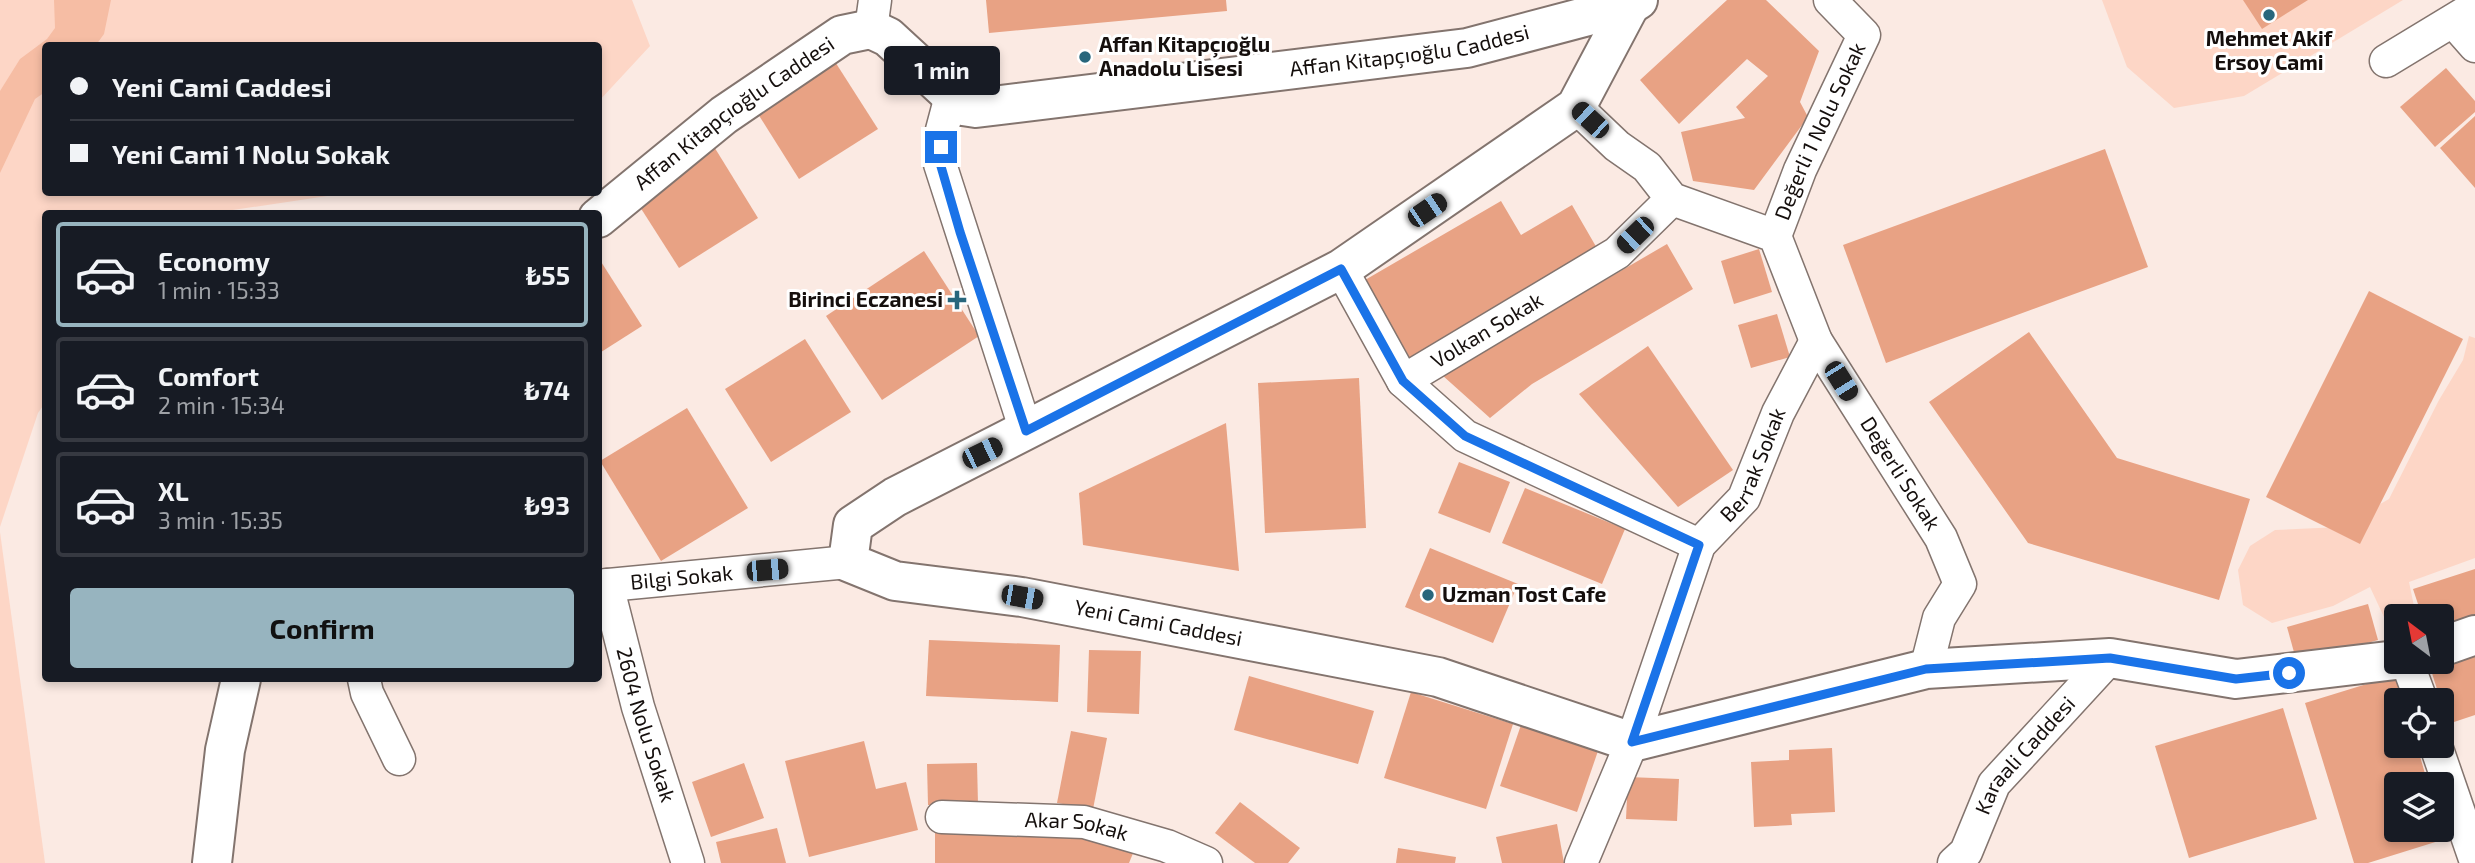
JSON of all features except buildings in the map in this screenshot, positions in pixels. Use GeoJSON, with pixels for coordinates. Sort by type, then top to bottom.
{"type":"FeatureCollection","features":[{"type":"Feature","properties":{"kind":"street","name":"Değerli 1 Nolu Sokak"},"geometry":{"type":"LineString","coordinates":[[1774,236],[1800,170],[1864,34],[1830,0]]}},
{"type":"Feature","properties":{"kind":"street"},"geometry":{"type":"LineString","coordinates":[[848,562],[853,525],[895,497],[1341,269],[1576,107],[1634,2]]}},
{"type":"Feature","properties":{"kind":"street","name":"Affan Kitapçıoğlu Caddesi"},"geometry":{"type":"LineString","coordinates":[[602,215],[724,116],[873,15],[888,37],[963,106],[992,107],[1467,48],[1634,2]]}},
{"type":"Feature","properties":{"kind":"street"},"geometry":{"type":"LineString","coordinates":[[2386,61],[2464,14],[2475,46]]}},
{"type":"Feature","properties":{"kind":"street"},"geometry":{"type":"LineString","coordinates":[[951,96],[942,130],[940,163],[1026,431]]}},
{"type":"Feature","properties":{"kind":"street"},"geometry":{"type":"LineString","coordinates":[[1576,107],[1618,146],[1647,167],[1672,199],[1774,236]]}},
{"type":"Feature","properties":{"kind":"street","name":"Volkan Sokak"},"geometry":{"type":"LineString","coordinates":[[1672,199],[1617,253],[1403,381],[1465,436],[1699,545]]}},
{"type":"Feature","properties":{"kind":"street","name":"Değerli Sokak"},"geometry":{"type":"LineString","coordinates":[[1774,236],[1816,341],[1941,538],[1960,584],[1939,618],[1926,669]]}},
{"type":"Feature","properties":{"kind":"street"},"geometry":{"type":"LineString","coordinates":[[1341,269],[1403,381]]}},
{"type":"Feature","properties":{"kind":"street","name":"Berrak Sokak"},"geometry":{"type":"LineString","coordinates":[[1581,863],[1632,742],[1699,545],[1744,498],[1778,413],[1816,341]]}},
{"type":"Feature","properties":{"kind":"street","name":"Bilgi Sokak"},"geometry":{"type":"LineString","coordinates":[[603,586],[848,562]]}},
{"type":"Feature","properties":{"kind":"street","name":"Yeni Cami Caddesi"},"geometry":{"type":"LineString","coordinates":[[848,562],[895,581],[1022,597],[1438,677],[1632,742]]}},
{"type":"Feature","properties":{"kind":"street","name":"2604 Nolu Sokak"},"geometry":{"type":"LineString","coordinates":[[603,586],[638,708],[688,863]]}},
{"type":"Feature","properties":{"kind":"street"},"geometry":{"type":"LineString","coordinates":[[2454,642],[2475,635]]}},
{"type":"Feature","properties":{"kind":"street"},"geometry":{"type":"LineString","coordinates":[[1632,742],[1926,669],[2110,658],[2236,679],[2384,661]]}},
{"type":"Feature","properties":{"kind":"street","name":"Karaali Caddesi"},"geometry":{"type":"LineString","coordinates":[[1964,859],[1994,784],[2110,658]]}},
{"type":"Feature","properties":{"kind":"street"},"geometry":{"type":"LineString","coordinates":[[212,863],[225,750],[239,682]]}},
{"type":"Feature","properties":{"kind":"street"},"geometry":{"type":"LineString","coordinates":[[365,682],[398,759]]}},
{"type":"Feature","properties":{"kind":"street"},"geometry":{"type":"LineString","coordinates":[[2440,758],[2475,859]]}},
{"type":"Feature","properties":{"kind":"street","name":"Akar Sokak"},"geometry":{"type":"LineString","coordinates":[[942,817],[1084,822],[1167,846],[1206,863]]}},
{"type":"Feature","properties":{"kind":"shaded area"},"geometry":{"type":"Polygon","coordinates":[[[0,0],[632,0],[650,46],[602,98],[602,42],[42,42],[42,196],[327,196],[233,210],[42,210],[42,407],[0,527],[0,0]]]}},
{"type":"Feature","properties":{"kind":"shaded area"},"geometry":{"type":"Polygon","coordinates":[[[54,0],[111,0],[104,34],[98,42],[43,42],[55,28],[54,0]]]}},
{"type":"Feature","properties":{"kind":"shaded area"},"geometry":{"type":"Polygon","coordinates":[[[2102,0],[2403,0],[2244,96],[2174,108],[2127,67],[2102,0]]]}},
{"type":"Feature","properties":{"kind":"shaded area"},"geometry":{"type":"Polygon","coordinates":[[[42,43],[42,94],[35,99],[0,173],[0,91],[20,59],[42,43]]]}},
{"type":"Feature","properties":{"kind":"shaded area"},"geometry":{"type":"Polygon","coordinates":[[[2469,336],[2475,338],[2475,558],[2409,582],[2414,604],[2384,604],[2384,617],[2370,587],[2333,606],[2272,623],[2243,605],[2238,570],[2250,546],[2275,530],[2340,527],[2389,499],[2439,400],[2463,360],[2469,336]]]}},
{"type":"Feature","properties":{"kind":"shaded area"},"geometry":{"type":"Polygon","coordinates":[[[0,532],[45,863],[0,863],[0,532]]]}},
{"type":"Feature","properties":{"kind":"place","name":"Mehmet Akif Ersoy Cami"},"geometry":{"type":"Point","coordinates":[2269,15]}},
{"type":"Feature","properties":{"kind":"place","name":"Affan Kitapçıoğlu Anadolu Lisesi"},"geometry":{"type":"Point","coordinates":[1085,57]}},
{"type":"Feature","properties":{"kind":"place","name":"Birinci Eczanesi"},"geometry":{"type":"Point","coordinates":[957,300]}},
{"type":"Feature","properties":{"kind":"place","name":"Uzman Tost Cafe"},"geometry":{"type":"Point","coordinates":[1428,595]}},
{"type":"Feature","properties":{"kind":"route"},"geometry":{"type":"LineString","coordinates":[[941,147],[940,163],[960,232],[1026,431],[1341,269],[1403,381],[1465,436],[1699,545],[1685,595],[1632,742],[1926,669],[2110,658],[2236,679],[2289,673]]}}]}
